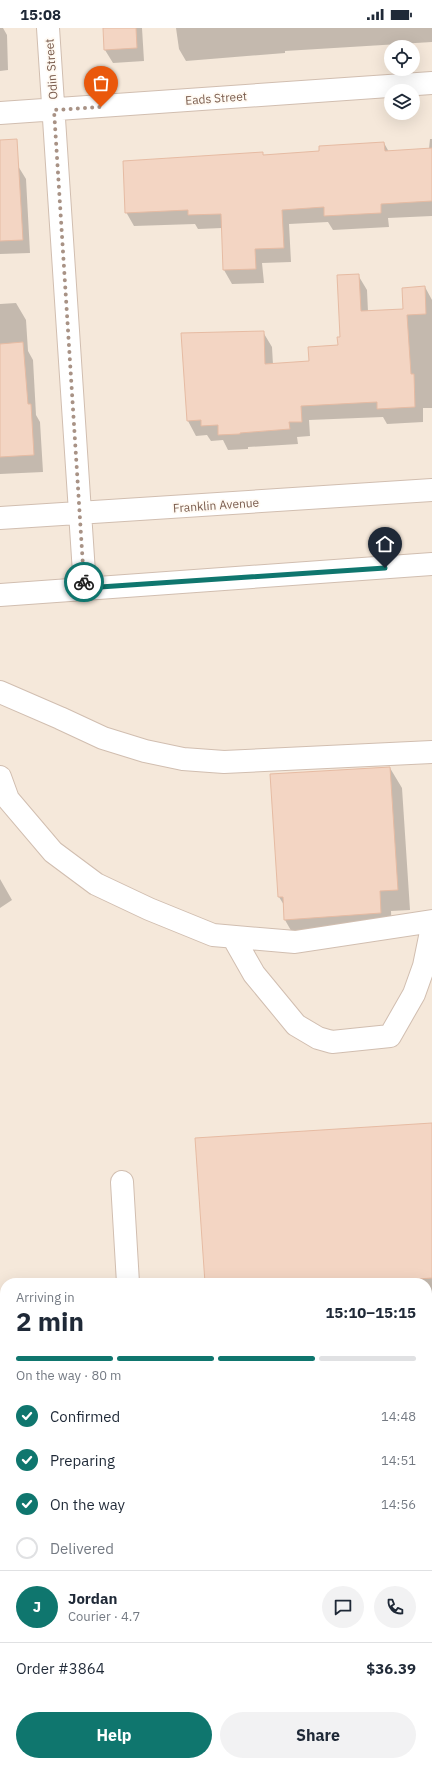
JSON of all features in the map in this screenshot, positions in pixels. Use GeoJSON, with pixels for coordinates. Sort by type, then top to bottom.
{"type":"FeatureCollection","features":[{"type":"Feature","properties":{"kind":"street","name":"Odin Street"},"geometry":{"type":"LineString","coordinates":[[48,28],[85,588]]}},
{"type":"Feature","properties":{"kind":"street","name":"Eads Street"},"geometry":{"type":"LineString","coordinates":[[0,114],[432,83]]}},
{"type":"Feature","properties":{"kind":"street","name":"Franklin Avenue"},"geometry":{"type":"LineString","coordinates":[[0,518],[432,490]]}},
{"type":"Feature","properties":{"kind":"street"},"geometry":{"type":"LineString","coordinates":[[0,594],[432,564]]}},
{"type":"Feature","properties":{"kind":"street"},"geometry":{"type":"LineString","coordinates":[[0,692],[102,738],[145,751],[183,759],[224,762],[432,752]]}},
{"type":"Feature","properties":{"kind":"street"},"geometry":{"type":"LineString","coordinates":[[0,777],[8,799],[53,852],[96,884],[149,909],[213,935],[295,942],[432,921]]}},
{"type":"Feature","properties":{"kind":"street"},"geometry":{"type":"LineString","coordinates":[[233,937],[254,974],[296,1025],[318,1038],[332,1042],[390,1036],[414,994],[424,966],[432,927]]}},
{"type":"Feature","properties":{"kind":"street"},"geometry":{"type":"LineString","coordinates":[[122,1182],[128,1278]]}},
{"type":"Feature","properties":{"kind":"shaded area"},"geometry":{"type":"Polygon","coordinates":[[[0,28],[432,28],[432,1278],[0,1278],[0,28]]]}},
{"type":"Feature","properties":{"kind":"building"},"geometry":{"type":"Polygon","coordinates":[[[103,28],[136,28],[137,48],[104,50],[103,28]]]}},
{"type":"Feature","properties":{"kind":"building"},"geometry":{"type":"Polygon","coordinates":[[[17,139],[23,240],[0,241],[0,140],[17,139]]]}},
{"type":"Feature","properties":{"kind":"building"},"geometry":{"type":"Polygon","coordinates":[[[384,142],[385,151],[432,148],[432,201],[381,204],[381,213],[324,216],[324,207],[282,210],[284,248],[255,249],[256,269],[223,270],[221,214],[188,215],[188,210],[125,213],[123,161],[263,152],[263,155],[319,151],[319,146],[384,142]]]}},
{"type":"Feature","properties":{"kind":"building"},"geometry":{"type":"Polygon","coordinates":[[[359,274],[361,311],[403,309],[402,288],[425,286],[426,314],[407,315],[411,374],[414,374],[415,407],[377,409],[377,402],[301,406],[302,422],[289,422],[290,429],[240,434],[218,435],[218,425],[201,426],[201,420],[187,421],[181,333],[264,331],[265,364],[309,361],[308,347],[338,345],[337,337],[340,337],[337,275],[359,274]]]}},
{"type":"Feature","properties":{"kind":"building"},"geometry":{"type":"Polygon","coordinates":[[[23,342],[28,404],[31,404],[34,455],[0,457],[0,344],[23,342]]]}},
{"type":"Feature","properties":{"kind":"building"},"geometry":{"type":"Polygon","coordinates":[[[390,767],[398,890],[380,891],[381,913],[284,920],[283,897],[278,897],[270,774],[390,767]]]}},
{"type":"Feature","properties":{"kind":"building"},"geometry":{"type":"Polygon","coordinates":[[[432,1123],[432,1278],[205,1278],[195,1138],[432,1123]]]}},
{"type":"Feature","properties":{"kind":"way so far"},"geometry":{"type":"LineString","coordinates":[[84,582],[54,110],[101,107]]}},
{"type":"Feature","properties":{"kind":"route"},"geometry":{"type":"LineString","coordinates":[[84,582],[85,588],[385,568]]}}]}
